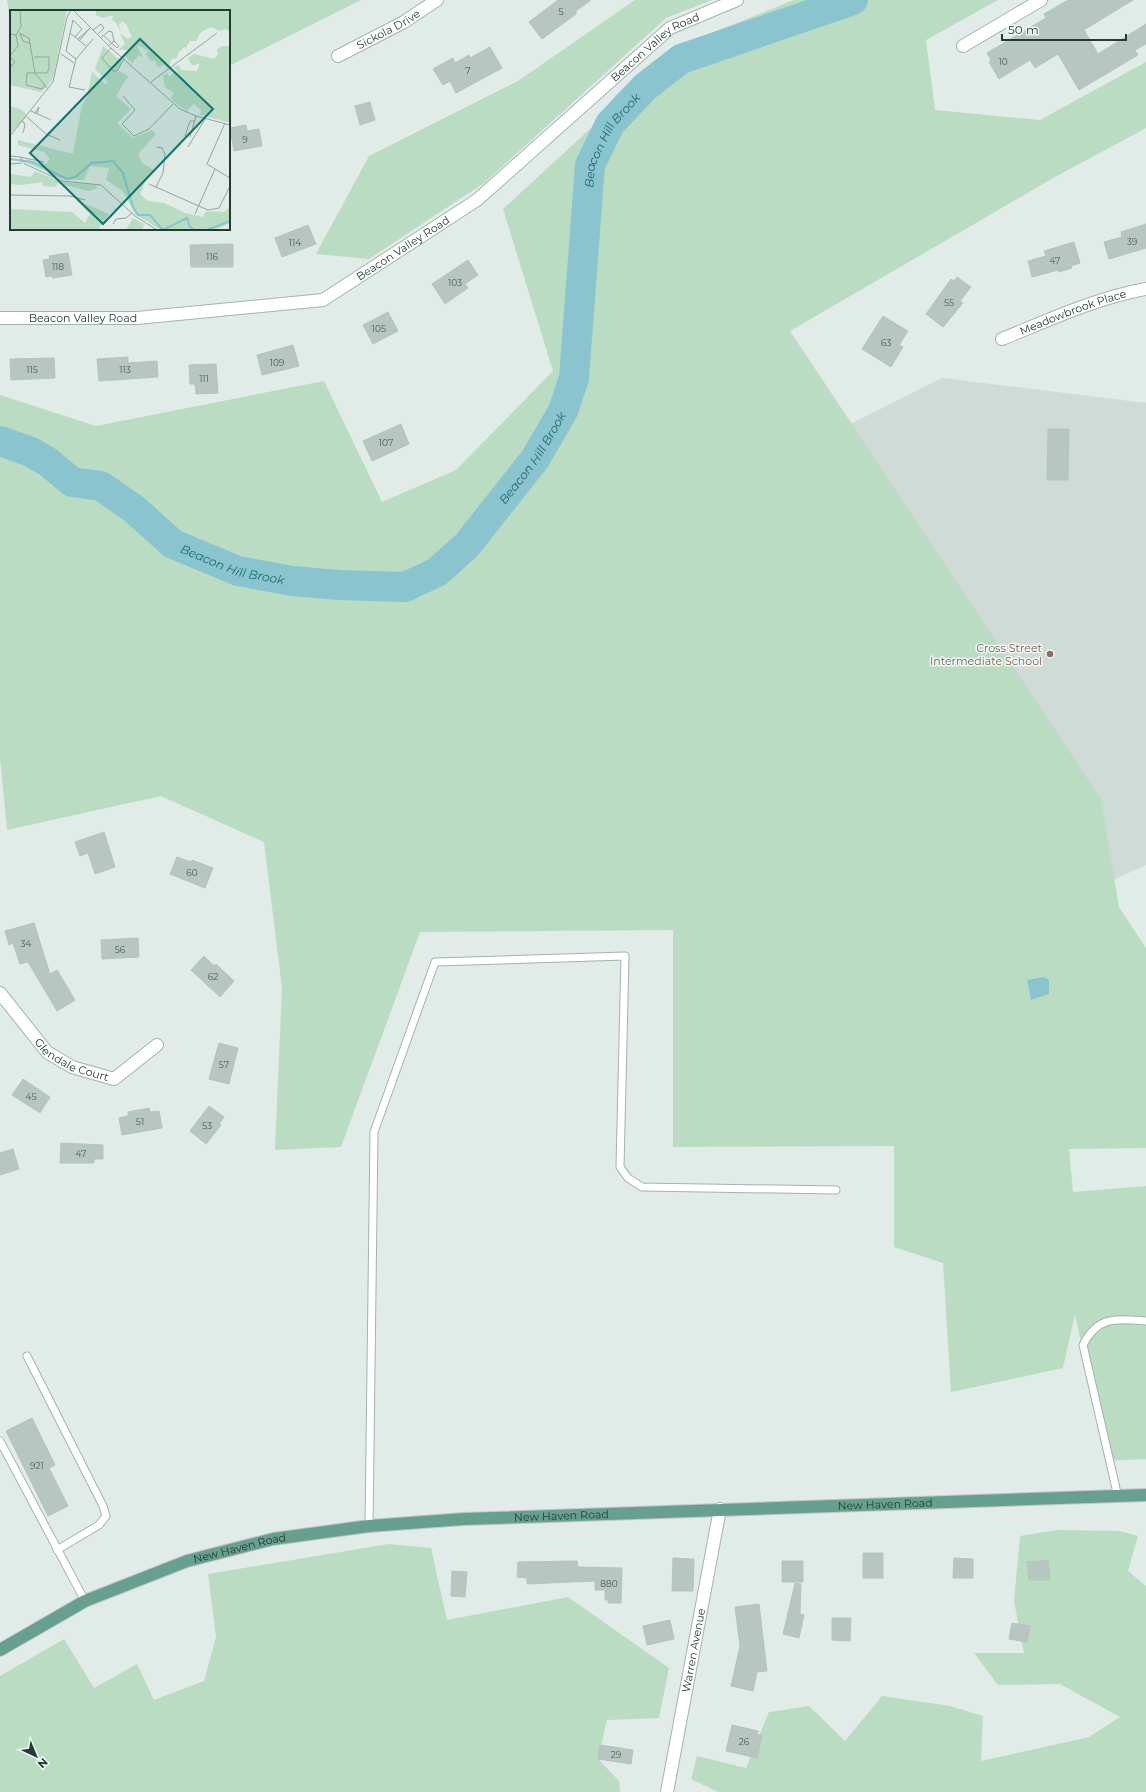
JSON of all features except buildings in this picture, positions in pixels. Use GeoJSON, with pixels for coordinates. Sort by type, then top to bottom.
{"type":"FeatureCollection","features":[{"type":"Feature","properties":{"kind":"main road","name":"New Haven Road"},"geometry":{"type":"LineString","coordinates":[[0,1650],[85,1601],[188,1561],[273,1539],[369,1526],[464,1519],[1146,1495]]}},
{"type":"Feature","properties":{"kind":"street","name":"Sickola Drive"},"geometry":{"type":"LineString","coordinates":[[338,56],[404,22],[437,0]]}},
{"type":"Feature","properties":{"kind":"street","name":"Beacon Valley Road"},"geometry":{"type":"LineString","coordinates":[[0,318],[137,318],[323,300],[477,200],[670,28],[737,0]]}},
{"type":"Feature","properties":{"kind":"street"},"geometry":{"type":"LineString","coordinates":[[963,46],[1041,0]]}},
{"type":"Feature","properties":{"kind":"street","name":"Meadowbrook Place"},"geometry":{"type":"LineString","coordinates":[[1002,339],[1122,293],[1146,289]]}},
{"type":"Feature","properties":{"kind":"street","name":"Glendale Court"},"geometry":{"type":"LineString","coordinates":[[0,993],[47,1052],[72,1067],[114,1079],[157,1045]]}},
{"type":"Feature","properties":{"kind":"street","name":"Warren Avenue"},"geometry":{"type":"LineString","coordinates":[[667,1792],[720,1509]]}},
{"type":"Feature","properties":{"kind":"lane"},"geometry":{"type":"LineString","coordinates":[[369,1526],[374,1132],[435,962],[625,956],[620,1166],[628,1178],[642,1187],[836,1190]]}},
{"type":"Feature","properties":{"kind":"lane"},"geometry":{"type":"LineString","coordinates":[[1118,1497],[1083,1345],[1088,1335],[1104,1322],[1112,1319],[1146,1321]]}},
{"type":"Feature","properties":{"kind":"lane"},"geometry":{"type":"LineString","coordinates":[[27,1356],[103,1506],[106,1516],[99,1525],[57,1550]]}},
{"type":"Feature","properties":{"kind":"lane"},"geometry":{"type":"LineString","coordinates":[[0,1441],[85,1601]]}},
{"type":"Feature","properties":{"kind":"shaded area","name":"Cross Street Intermediate School"},"geometry":{"type":"Polygon","coordinates":[[[942,378],[1146,403],[1146,865],[1109,882],[811,444],[942,378]]]}},
{"type":"Feature","properties":{"kind":"green space"},"geometry":{"type":"Polygon","coordinates":[[[7,0],[361,0],[230,66],[230,10],[10,10],[10,20],[7,0]]]}},
{"type":"Feature","properties":{"kind":"green space"},"geometry":{"type":"Polygon","coordinates":[[[635,0],[712,0],[666,18],[484,183],[369,259],[316,254],[369,156],[518,81],[635,0]]]}},
{"type":"Feature","properties":{"kind":"green space"},"geometry":{"type":"Polygon","coordinates":[[[794,0],[998,0],[926,40],[935,110],[1040,120],[1146,62],[1146,128],[1055,177],[790,331],[1101,799],[1119,907],[1146,948],[1146,1148],[1069,1149],[1073,1192],[1146,1186],[1146,1459],[1105,1461],[1075,1314],[1063,1368],[951,1392],[943,1263],[894,1247],[894,1146],[673,1147],[673,930],[420,932],[341,1147],[275,1150],[282,988],[264,842],[161,796],[7,830],[0,758],[0,395],[96,426],[324,381],[382,502],[456,470],[553,371],[503,209],[681,45],[794,0]]]}},
{"type":"Feature","properties":{"kind":"green space"},"geometry":{"type":"Polygon","coordinates":[[[1058,1530],[1119,1531],[1138,1536],[1128,1571],[1146,1586],[1146,1792],[718,1792],[691,1779],[697,1756],[746,1768],[769,1712],[809,1706],[845,1741],[882,1696],[950,1706],[983,1716],[981,1761],[1089,1737],[1120,1717],[1060,1684],[998,1685],[974,1653],[1024,1653],[1014,1601],[1020,1536],[1058,1530]]]}},
{"type":"Feature","properties":{"kind":"green space"},"geometry":{"type":"Polygon","coordinates":[[[389,1544],[431,1548],[447,1620],[568,1597],[669,1668],[659,1718],[607,1720],[598,1759],[619,1781],[620,1792],[0,1792],[0,1676],[64,1639],[94,1688],[137,1664],[154,1700],[204,1681],[216,1637],[208,1574],[389,1544]]]}},
{"type":"Feature","properties":{"kind":"water"},"geometry":{"type":"Polygon","coordinates":[[[1044,977],[1049,980],[1049,994],[1031,1000],[1027,980],[1044,977]]]}},
{"type":"Feature","properties":{"kind":"waterway","name":"Beacon Hill Brook"},"geometry":{"type":"LineString","coordinates":[[0,441],[31,452],[48,462],[72,482],[101,486],[134,509],[173,544],[238,571],[292,581],[339,585],[405,587],[437,572],[467,545],[535,459],[563,411],[574,378],[590,165],[610,124],[645,87],[681,59],[853,0]]}},
{"type":"Feature","properties":{"kind":"place","name":"Cross Street Intermediate School"},"geometry":{"type":"Point","coordinates":[1050,654]}}]}
